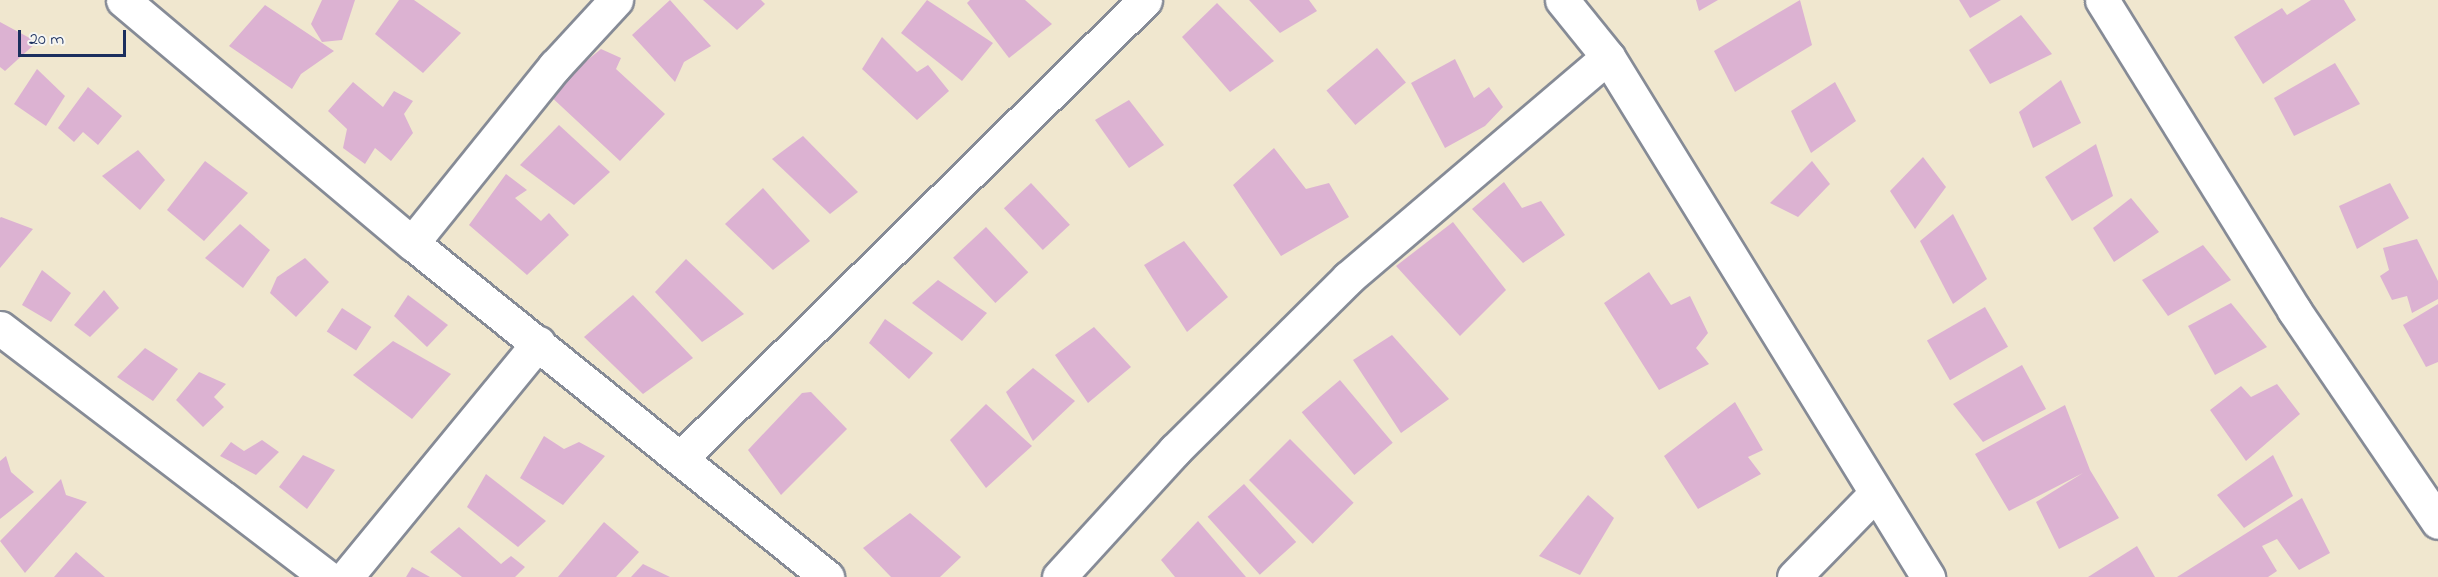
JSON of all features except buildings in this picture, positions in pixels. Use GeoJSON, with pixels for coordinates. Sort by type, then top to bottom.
{"type":"FeatureCollection","features":[{"type":"Feature","properties":{"kind":"street"},"geometry":{"type":"LineString","coordinates":[[123,0],[412,243],[827,577]]}},
{"type":"Feature","properties":{"kind":"street"},"geometry":{"type":"LineString","coordinates":[[412,243],[555,66],[616,0]]}},
{"type":"Feature","properties":{"kind":"street"},"geometry":{"type":"LineString","coordinates":[[681,458],[1144,0]]}},
{"type":"Feature","properties":{"kind":"street"},"geometry":{"type":"LineString","coordinates":[[1562,0],[1608,57],[1928,577]]}},
{"type":"Feature","properties":{"kind":"street"},"geometry":{"type":"LineString","coordinates":[[2102,0],[2294,310],[2438,522]]}},
{"type":"Feature","properties":{"kind":"street"},"geometry":{"type":"LineString","coordinates":[[1059,577],[1175,450],[1348,278],[1608,57]]}},
{"type":"Feature","properties":{"kind":"street"},"geometry":{"type":"LineString","coordinates":[[0,328],[327,577]]}},
{"type":"Feature","properties":{"kind":"street"},"geometry":{"type":"LineString","coordinates":[[345,577],[538,343]]}},
{"type":"Feature","properties":{"kind":"street"},"geometry":{"type":"LineString","coordinates":[[1794,577],[1876,493]]}}]}
